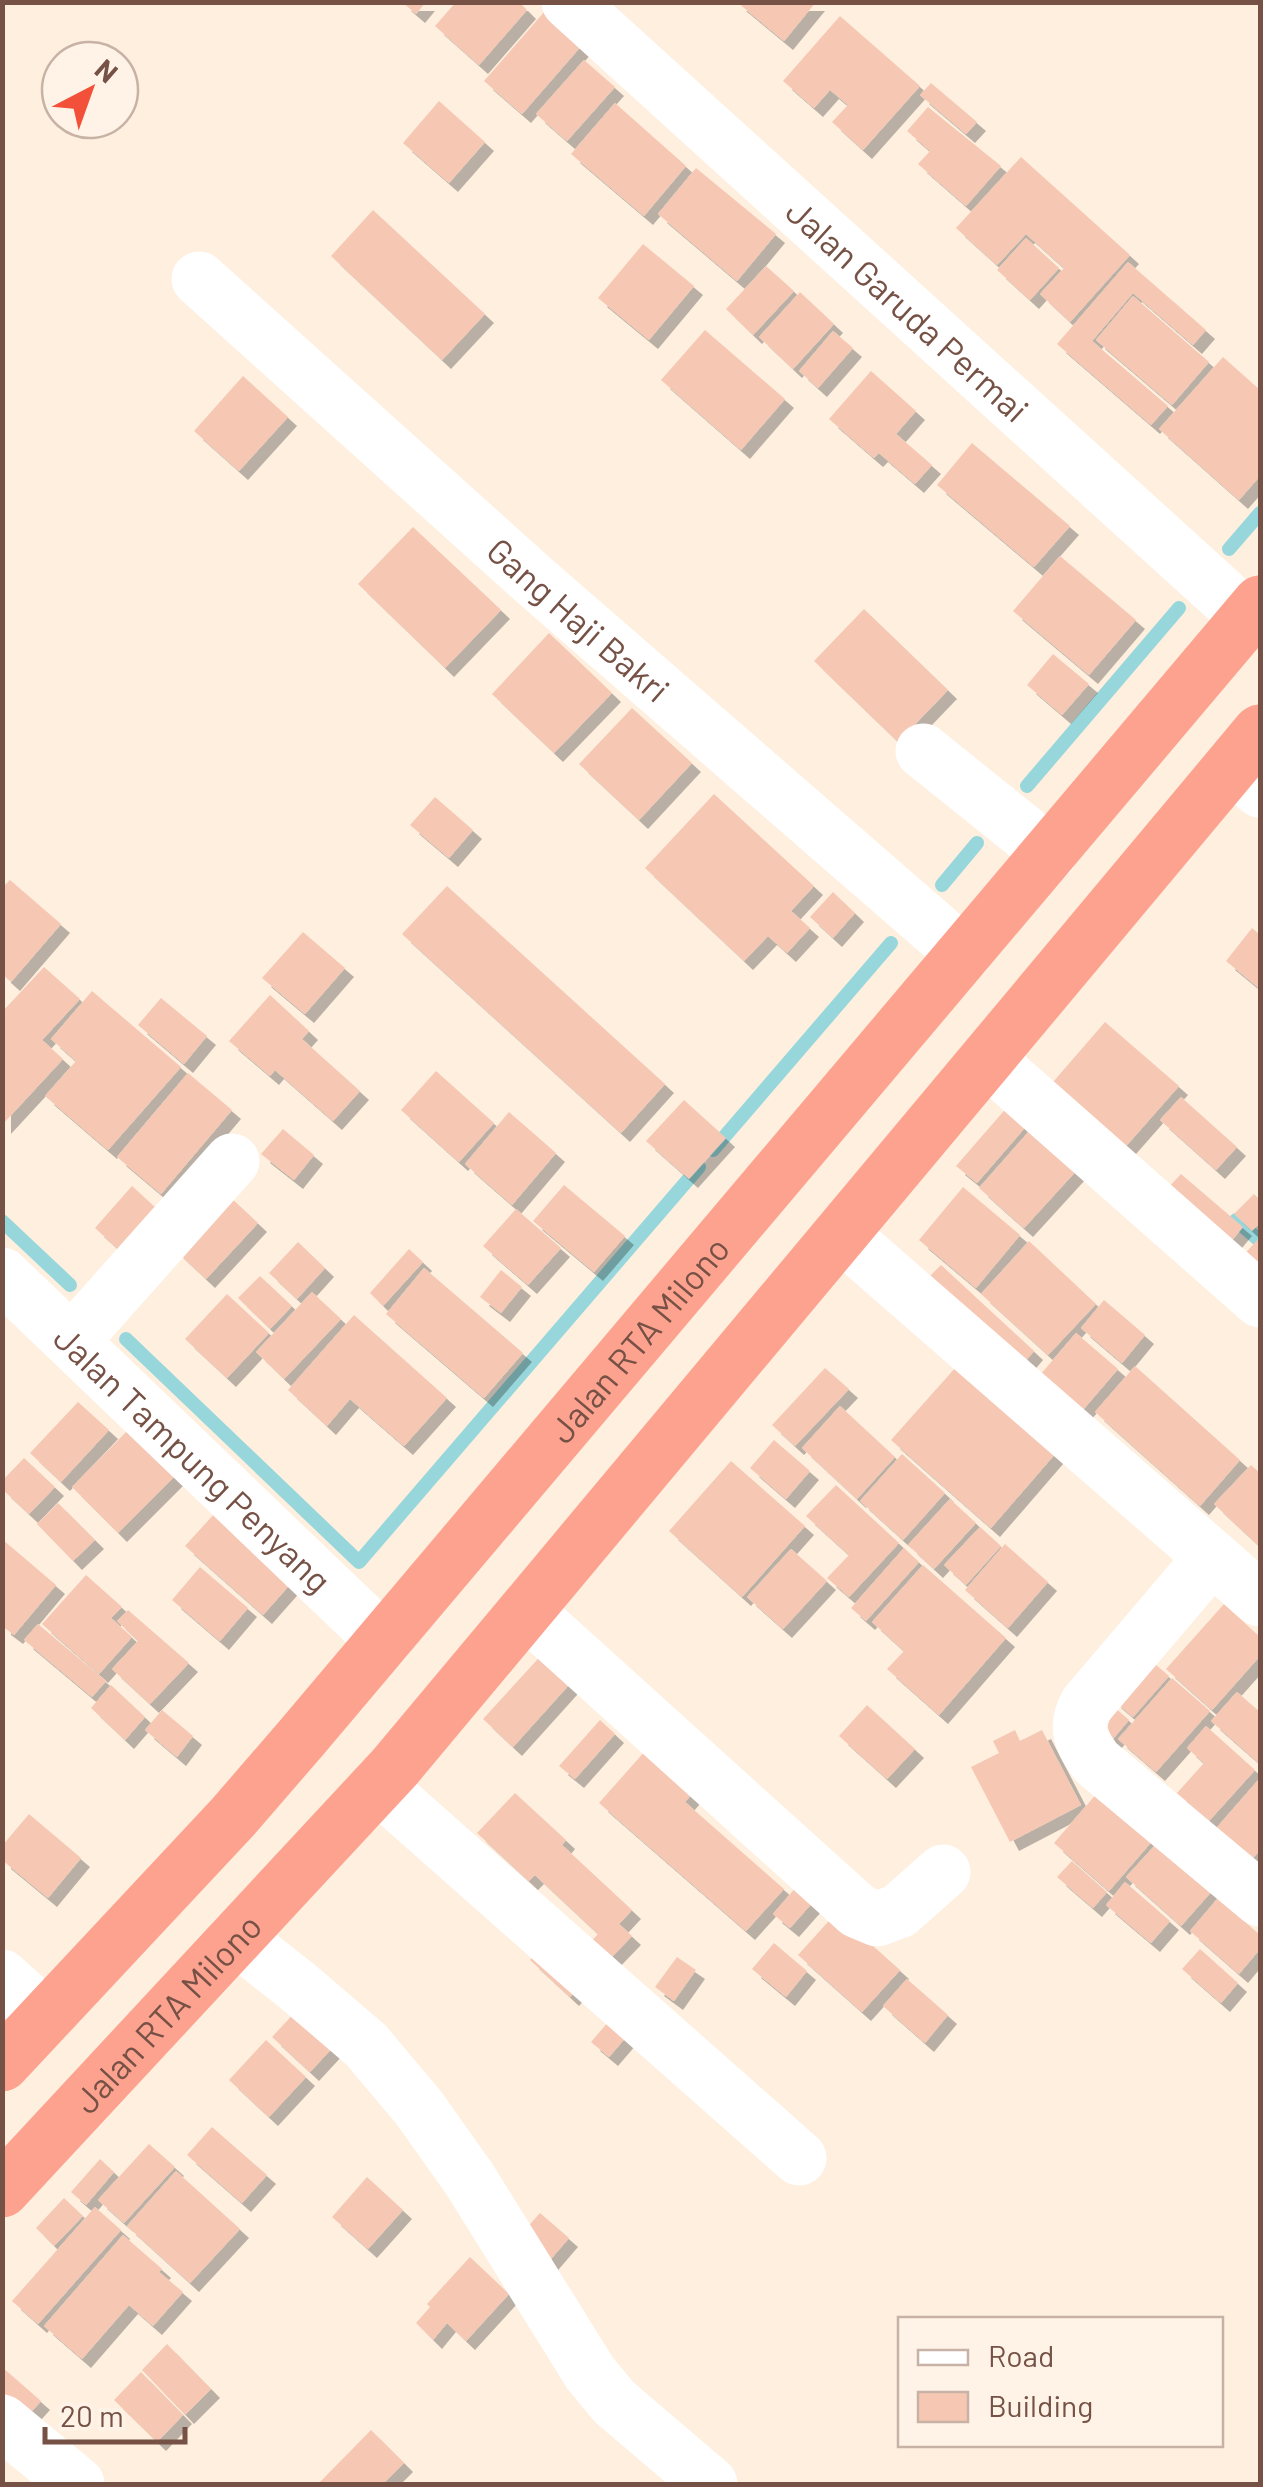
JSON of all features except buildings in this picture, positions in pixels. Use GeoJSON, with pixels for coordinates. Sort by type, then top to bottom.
{"type":"FeatureCollection","features":[{"type":"Feature","properties":{"kind":"highway","name":"Jalan RTA Milono"},"geometry":{"type":"LineString","coordinates":[[2,2064],[233,1816],[384,1642],[1254,610]]}},
{"type":"Feature","properties":{"kind":"highway","name":"Jalan RTA Milono"},"geometry":{"type":"LineString","coordinates":[[2,2190],[378,1786],[988,1060],[1251,763]]}},
{"type":"Feature","properties":{"kind":"street","name":"Jalan Garuda Permai"},"geometry":{"type":"LineString","coordinates":[[568,2],[1254,610]]}},
{"type":"Feature","properties":{"kind":"street","name":"Gang Haji Bakri"},"geometry":{"type":"LineString","coordinates":[[199,279],[537,584],[964,954]]}},
{"type":"Feature","properties":{"kind":"street"},"geometry":{"type":"LineString","coordinates":[[923,751],[1050,853]]}},
{"type":"Feature","properties":{"kind":"street"},"geometry":{"type":"LineString","coordinates":[[988,1060],[1260,1300]]}},
{"type":"Feature","properties":{"kind":"street"},"geometry":{"type":"LineString","coordinates":[[72,1342],[232,1161]]}},
{"type":"Feature","properties":{"kind":"street"},"geometry":{"type":"LineString","coordinates":[[841,1234],[1260,1599]]}},
{"type":"Feature","properties":{"kind":"street","name":"Jalan Tampung Penyang"},"geometry":{"type":"LineString","coordinates":[[2,1275],[384,1642]]}},
{"type":"Feature","properties":{"kind":"street"},"geometry":{"type":"LineString","coordinates":[[1212,1557],[1087,1704],[1079,1718],[1081,1734],[1096,1762],[1260,1899]]}},
{"type":"Feature","properties":{"kind":"street"},"geometry":{"type":"LineString","coordinates":[[527,1612],[858,1911],[877,1919],[899,1911],[943,1872]]}},
{"type":"Feature","properties":{"kind":"street"},"geometry":{"type":"LineString","coordinates":[[378,1786],[799,2158]]}},
{"type":"Feature","properties":{"kind":"street"},"geometry":{"type":"LineString","coordinates":[[236,1938],[366,2045],[419,2108],[470,2180],[590,2372],[614,2402],[710,2484]]}},
{"type":"Feature","properties":{"kind":"street"},"geometry":{"type":"LineString","coordinates":[[2,1977],[46,2017]]}},
{"type":"Feature","properties":{"kind":"street"},"geometry":{"type":"LineString","coordinates":[[2,2422],[76,2484]]}},
{"type":"Feature","properties":{"kind":"waterway"},"geometry":{"type":"LineString","coordinates":[[1229,549],[1260,513]]}},
{"type":"Feature","properties":{"kind":"waterway"},"geometry":{"type":"LineString","coordinates":[[1027,786],[1179,608]]}},
{"type":"Feature","properties":{"kind":"waterway"},"geometry":{"type":"LineString","coordinates":[[942,885],[977,843]]}},
{"type":"Feature","properties":{"kind":"waterway"},"geometry":{"type":"LineString","coordinates":[[713,1150],[891,943]]}},
{"type":"Feature","properties":{"kind":"waterway"},"geometry":{"type":"LineString","coordinates":[[126,1339],[359,1562],[699,1167]]}},
{"type":"Feature","properties":{"kind":"waterway"},"geometry":{"type":"LineString","coordinates":[[1236,1220],[1260,1241]]}},
{"type":"Feature","properties":{"kind":"waterway"},"geometry":{"type":"LineString","coordinates":[[2,1221],[70,1285]]}}]}
